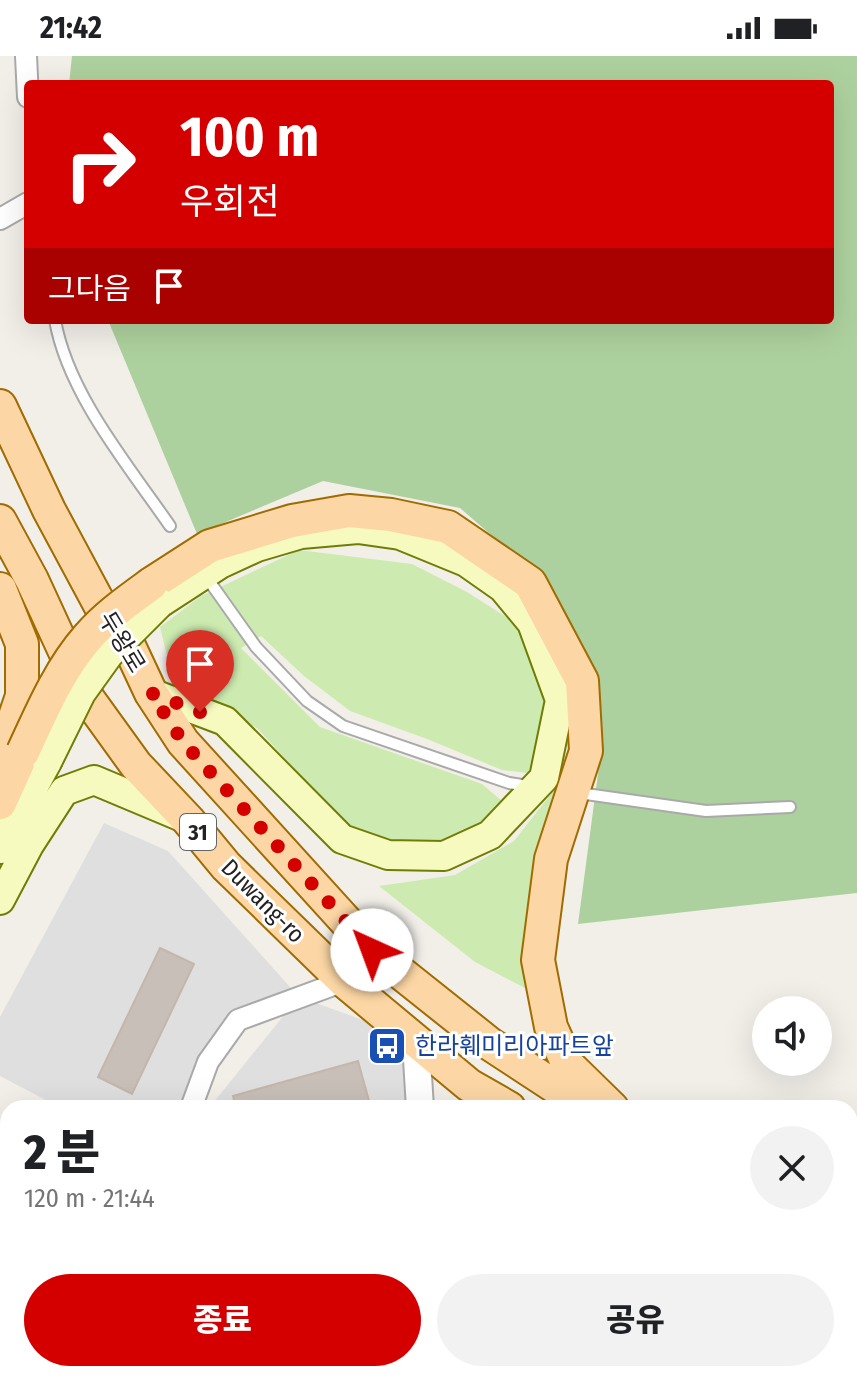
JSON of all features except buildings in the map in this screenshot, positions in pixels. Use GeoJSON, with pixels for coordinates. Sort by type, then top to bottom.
{"type":"FeatureCollection","features":[{"type":"Feature","properties":{"kind":"main road","name":"두왕로"},"geometry":{"type":"LineString","coordinates":[[0,406],[49,510],[100,605],[129,646],[151,693],[183,742],[372,950],[490,1044],[579,1100]]}},
{"type":"Feature","properties":{"kind":"main road"},"geometry":{"type":"LineString","coordinates":[[155,594],[210,546],[292,521],[349,511],[391,515],[448,527],[530,583],[582,681],[586,751],[551,859],[538,960],[551,1027],[568,1065],[604,1100]]}},
{"type":"Feature","properties":{"kind":"main road","name":"Duwang-ro"},"geometry":{"type":"LineString","coordinates":[[0,521],[32,580],[84,693],[136,765],[226,866],[344,981],[469,1085],[495,1100]]}},
{"type":"Feature","properties":{"kind":"main road"},"geometry":{"type":"LineString","coordinates":[[0,803],[23,759],[51,692],[87,638],[117,608],[257,547],[301,534],[358,529],[400,535],[466,562],[503,588],[532,623],[560,700],[544,778],[490,835],[444,856],[388,855],[342,839],[225,721],[151,693]]}},
{"type":"Feature","properties":{"kind":"main road"},"geometry":{"type":"LineString","coordinates":[[0,589],[22,644],[23,759],[0,849]]}},
{"type":"Feature","properties":{"kind":"main road"},"geometry":{"type":"LineString","coordinates":[[0,900],[29,845],[64,791],[94,780],[188,820]]}},
{"type":"Feature","properties":{"kind":"street"},"geometry":{"type":"LineString","coordinates":[[26,56],[27,80]]}},
{"type":"Feature","properties":{"kind":"street"},"geometry":{"type":"LineString","coordinates":[[0,219],[24,205]]}},
{"type":"Feature","properties":{"kind":"street"},"geometry":{"type":"LineString","coordinates":[[194,1100],[208,1062],[238,1020],[344,981]]}},
{"type":"Feature","properties":{"kind":"street"},"geometry":{"type":"LineString","coordinates":[[416,1043],[420,1100]]}},
{"type":"Feature","properties":{"kind":"lane"},"geometry":{"type":"LineString","coordinates":[[56,324],[68,365],[99,423],[170,526]]}},
{"type":"Feature","properties":{"kind":"lane"},"geometry":{"type":"LineString","coordinates":[[212,585],[256,647],[307,701],[343,726],[522,785]]}},
{"type":"Feature","properties":{"kind":"lane"},"geometry":{"type":"LineString","coordinates":[[586,794],[706,811],[790,807]]}},
{"type":"Feature","properties":{"kind":"shaded area"},"geometry":{"type":"Polygon","coordinates":[[[104,823],[168,851],[299,997],[366,1021],[419,1083],[420,1100],[215,1100],[297,999],[238,1020],[199,1100],[46,1100],[0,1076],[0,1017],[104,823]]]}},
{"type":"Feature","properties":{"kind":"green space"},"geometry":{"type":"Polygon","coordinates":[[[72,56],[857,56],[857,893],[578,924],[602,744],[566,626],[549,585],[460,508],[323,481],[197,534],[110,324],[834,324],[834,80],[69,80],[72,56]]]}},
{"type":"Feature","properties":{"kind":"green space"},"geometry":{"type":"Polygon","coordinates":[[[299,550],[412,564],[467,592],[522,627],[552,678],[544,722],[528,773],[502,770],[350,711],[304,676],[261,636],[241,648],[320,727],[482,784],[508,806],[459,838],[404,846],[349,828],[257,728],[204,705],[171,672],[160,627],[201,596],[299,550]]]}},
{"type":"Feature","properties":{"kind":"green space"},"geometry":{"type":"Polygon","coordinates":[[[562,780],[540,865],[524,972],[527,989],[475,962],[379,886],[455,875],[514,841],[562,780]]]}},
{"type":"Feature","properties":{"kind":"place","name":"한라훼미리아파트앞"},"geometry":{"type":"Point","coordinates":[387,1046]}},
{"type":"Feature","properties":{"kind":"route"},"geometry":{"type":"LineString","coordinates":[[200,712],[151,693],[183,742],[372,950]]}}]}
